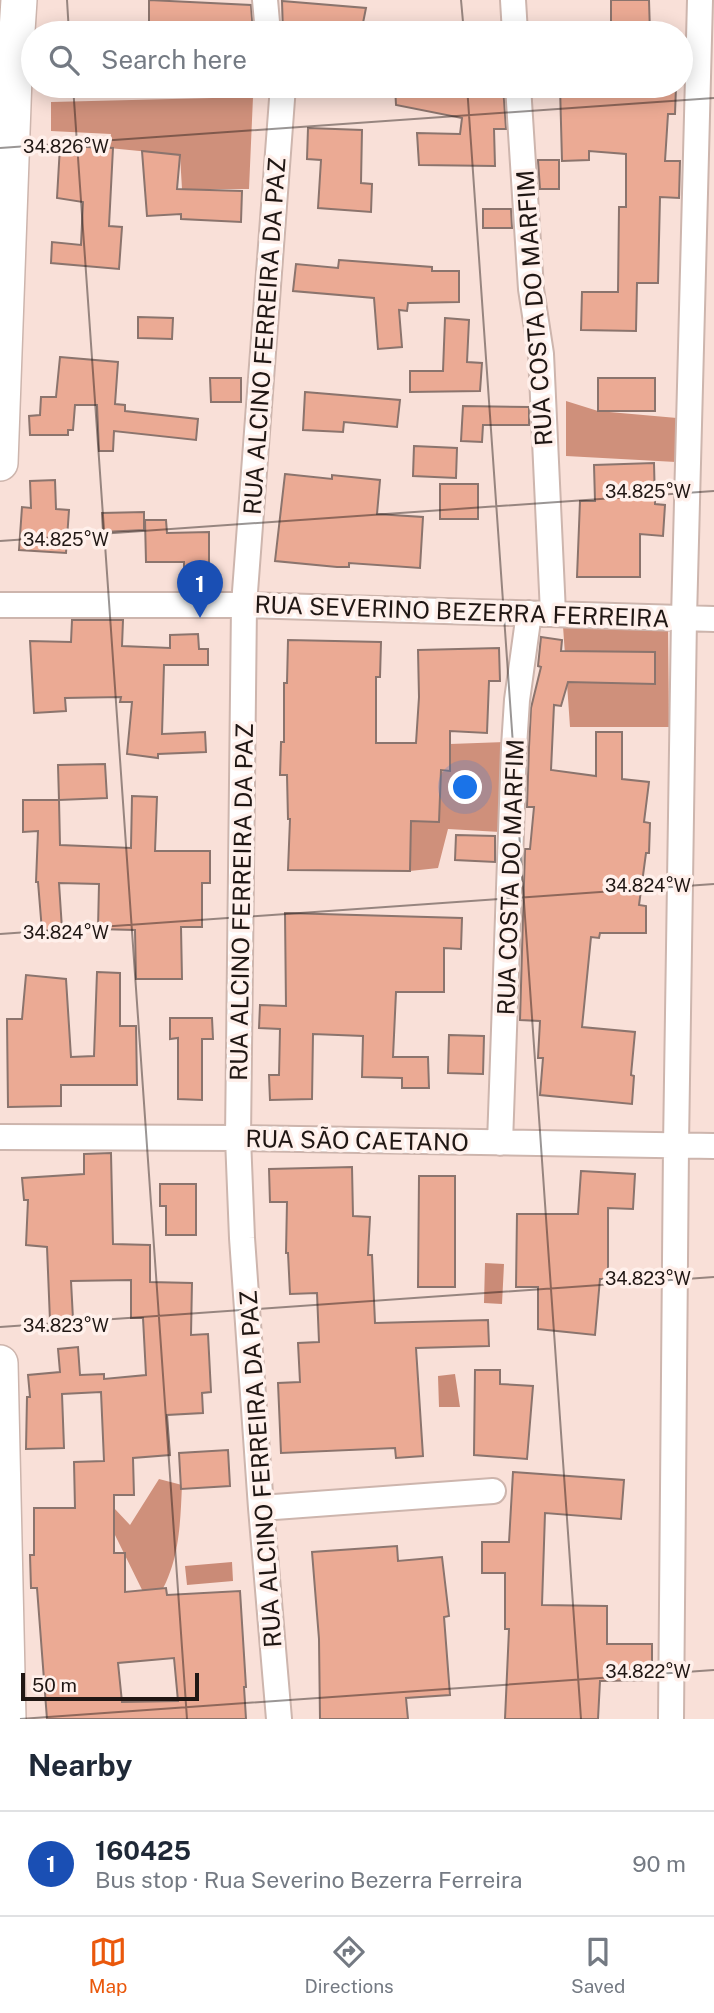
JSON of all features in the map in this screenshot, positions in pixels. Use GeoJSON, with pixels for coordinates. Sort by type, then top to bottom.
{"type":"FeatureCollection","features":[{"type":"Feature","properties":{"kind":"main road"},"geometry":{"type":"LineString","coordinates":[[0,463],[7,77],[19,0]]}},
{"type":"Feature","properties":{"kind":"main road"},"geometry":{"type":"LineString","coordinates":[[0,1363],[8,1719]]}},
{"type":"Feature","properties":{"kind":"street"},"geometry":{"type":"LineString","coordinates":[[265,0],[267,21]]}},
{"type":"Feature","properties":{"kind":"street"},"geometry":{"type":"LineString","coordinates":[[513,0],[514,21]]}},
{"type":"Feature","properties":{"kind":"street"},"geometry":{"type":"LineString","coordinates":[[671,1719],[684,618],[706,94],[700,0]]}},
{"type":"Feature","properties":{"kind":"street","name":"RUA ALCINO FERREIRA DA PAZ"},"geometry":{"type":"LineString","coordinates":[[279,1719],[261,1508],[242,1238],[238,1138],[244,605],[282,98]]}},
{"type":"Feature","properties":{"kind":"street","name":"RUA COSTA DO MARFIM"},"geometry":{"type":"LineString","coordinates":[[500,1143],[517,700],[541,613],[541,354],[531,289],[519,98]]}},
{"type":"Feature","properties":{"kind":"street","name":"RUA SEVERINO BEZERRA FERREIRA"},"geometry":{"type":"LineString","coordinates":[[0,606],[244,605],[714,619]]}},
{"type":"Feature","properties":{"kind":"street","name":"RUA SÃO CAETANO"},"geometry":{"type":"LineString","coordinates":[[0,1137],[714,1146]]}},
{"type":"Feature","properties":{"kind":"street"},"geometry":{"type":"LineString","coordinates":[[261,1508],[493,1491]]}},
{"type":"Feature","properties":{"kind":"shaded area"},"geometry":{"type":"Polygon","coordinates":[[[253,98],[249,189],[182,189],[180,155],[109,148],[111,134],[51,131],[51,102],[253,98]]]}},
{"type":"Feature","properties":{"kind":"shaded area"},"geometry":{"type":"Polygon","coordinates":[[[566,401],[598,411],[677,418],[676,462],[566,456],[566,401]]]}},
{"type":"Feature","properties":{"kind":"shaded area"},"geometry":{"type":"Polygon","coordinates":[[[563,626],[668,627],[669,727],[570,727],[563,626]]]}},
{"type":"Feature","properties":{"kind":"shaded area"},"geometry":{"type":"Polygon","coordinates":[[[505,742],[500,832],[448,829],[438,868],[410,871],[410,831],[396,774],[449,771],[450,744],[505,742]]]}},
{"type":"Feature","properties":{"kind":"shaded area"},"geometry":{"type":"Polygon","coordinates":[[[485,1263],[504,1264],[502,1304],[484,1303],[485,1263]]]}},
{"type":"Feature","properties":{"kind":"shaded area"},"geometry":{"type":"Polygon","coordinates":[[[455,1374],[460,1407],[439,1407],[438,1376],[455,1374]]]}},
{"type":"Feature","properties":{"kind":"shaded area"},"geometry":{"type":"Polygon","coordinates":[[[159,1479],[182,1485],[180,1518],[173,1565],[151,1608],[114,1533],[114,1508],[130,1525],[159,1479]]]}},
{"type":"Feature","properties":{"kind":"shaded area"},"geometry":{"type":"Polygon","coordinates":[[[232,1562],[233,1581],[187,1585],[185,1566],[232,1562]]]}},
{"type":"Feature","properties":{"kind":"building"},"geometry":{"type":"Polygon","coordinates":[[[149,0],[251,5],[252,21],[149,21],[149,0]]]}},
{"type":"Feature","properties":{"kind":"building"},"geometry":{"type":"Polygon","coordinates":[[[611,0],[649,0],[650,21],[611,21],[611,0]]]}},
{"type":"Feature","properties":{"kind":"building"},"geometry":{"type":"Polygon","coordinates":[[[282,1],[366,8],[363,21],[283,21],[282,1]]]}},
{"type":"Feature","properties":{"kind":"building"},"geometry":{"type":"Polygon","coordinates":[[[396,98],[504,98],[506,129],[494,129],[495,166],[419,165],[417,133],[460,134],[462,118],[396,105],[396,98]]]}},
{"type":"Feature","properties":{"kind":"building"},"geometry":{"type":"Polygon","coordinates":[[[560,98],[676,98],[675,114],[668,114],[665,161],[680,161],[679,198],[660,197],[658,283],[637,283],[636,331],[581,330],[582,292],[618,292],[619,207],[626,207],[626,154],[589,151],[589,160],[562,161],[560,98]]]}},
{"type":"Feature","properties":{"kind":"building"},"geometry":{"type":"Polygon","coordinates":[[[308,128],[362,130],[361,183],[372,184],[371,212],[318,208],[321,160],[307,159],[308,128]]]}},
{"type":"Feature","properties":{"kind":"building"},"geometry":{"type":"Polygon","coordinates":[[[60,146],[113,148],[109,226],[122,227],[119,269],[51,263],[52,242],[81,245],[83,202],[57,198],[60,146]]]}},
{"type":"Feature","properties":{"kind":"building"},"geometry":{"type":"Polygon","coordinates":[[[142,151],[180,155],[177,189],[242,191],[241,222],[181,219],[181,214],[147,216],[142,151]]]}},
{"type":"Feature","properties":{"kind":"building"},"geometry":{"type":"Polygon","coordinates":[[[538,160],[559,160],[559,189],[540,189],[538,160]]]}},
{"type":"Feature","properties":{"kind":"building"},"geometry":{"type":"Polygon","coordinates":[[[483,209],[511,209],[512,228],[483,228],[483,209]]]}},
{"type":"Feature","properties":{"kind":"building"},"geometry":{"type":"Polygon","coordinates":[[[339,260],[432,267],[432,271],[459,271],[459,302],[408,303],[407,311],[399,310],[402,347],[378,349],[374,298],[293,291],[296,264],[338,268],[339,260]]]}},
{"type":"Feature","properties":{"kind":"building"},"geometry":{"type":"Polygon","coordinates":[[[138,317],[173,318],[172,339],[138,338],[138,317]]]}},
{"type":"Feature","properties":{"kind":"building"},"geometry":{"type":"Polygon","coordinates":[[[445,318],[469,320],[467,362],[482,363],[480,391],[410,392],[410,371],[443,371],[445,318]]]}},
{"type":"Feature","properties":{"kind":"building"},"geometry":{"type":"Polygon","coordinates":[[[60,357],[118,362],[115,404],[125,405],[125,411],[198,419],[196,440],[114,431],[113,451],[99,451],[97,405],[75,405],[73,430],[68,430],[68,435],[30,435],[29,416],[40,415],[41,397],[56,397],[60,357]]]}},
{"type":"Feature","properties":{"kind":"building"},"geometry":{"type":"Polygon","coordinates":[[[210,378],[241,378],[241,402],[211,402],[210,378]]]}},
{"type":"Feature","properties":{"kind":"building"},"geometry":{"type":"Polygon","coordinates":[[[598,378],[655,378],[655,411],[598,411],[598,378]]]}},
{"type":"Feature","properties":{"kind":"building"},"geometry":{"type":"Polygon","coordinates":[[[305,392],[400,400],[397,427],[344,422],[343,432],[303,430],[305,392]]]}},
{"type":"Feature","properties":{"kind":"building"},"geometry":{"type":"Polygon","coordinates":[[[463,406],[529,407],[529,425],[483,425],[482,442],[461,441],[463,406]]]}},
{"type":"Feature","properties":{"kind":"building"},"geometry":{"type":"Polygon","coordinates":[[[414,446],[457,448],[456,478],[413,476],[414,446]]]}},
{"type":"Feature","properties":{"kind":"building"},"geometry":{"type":"Polygon","coordinates":[[[654,463],[655,504],[665,505],[663,536],[640,534],[640,577],[577,577],[580,501],[595,501],[594,465],[654,463]]]}},
{"type":"Feature","properties":{"kind":"building"},"geometry":{"type":"Polygon","coordinates":[[[285,474],[380,480],[377,514],[423,517],[420,568],[349,563],[349,567],[337,567],[275,561],[285,474]]]}},
{"type":"Feature","properties":{"kind":"building"},"geometry":{"type":"Polygon","coordinates":[[[55,480],[56,509],[69,510],[66,553],[19,550],[22,507],[31,508],[30,481],[55,480]]]}},
{"type":"Feature","properties":{"kind":"building"},"geometry":{"type":"Polygon","coordinates":[[[440,484],[478,484],[478,519],[440,519],[440,484]]]}},
{"type":"Feature","properties":{"kind":"building"},"geometry":{"type":"Polygon","coordinates":[[[144,512],[144,530],[103,532],[102,513],[144,512]]]}},
{"type":"Feature","properties":{"kind":"building"},"geometry":{"type":"Polygon","coordinates":[[[145,520],[166,520],[167,533],[209,532],[209,569],[184,570],[184,562],[146,562],[145,520]]]}},
{"type":"Feature","properties":{"kind":"building"},"geometry":{"type":"Polygon","coordinates":[[[72,620],[123,620],[122,646],[170,648],[170,635],[198,634],[199,649],[208,649],[208,665],[164,665],[162,734],[205,732],[206,752],[158,754],[158,758],[127,754],[132,702],[120,702],[121,697],[65,698],[66,711],[34,713],[30,641],[71,642],[72,620]]]}},
{"type":"Feature","properties":{"kind":"building"},"geometry":{"type":"Polygon","coordinates":[[[541,637],[562,640],[561,651],[655,652],[655,684],[568,682],[561,706],[554,705],[551,770],[596,776],[596,732],[622,732],[622,779],[649,782],[644,822],[650,823],[649,853],[646,853],[639,905],[646,906],[646,933],[600,933],[599,938],[591,937],[582,1027],[635,1032],[631,1075],[634,1076],[632,1104],[540,1095],[543,1058],[538,1058],[540,1021],[520,1020],[525,849],[530,849],[534,807],[527,807],[531,708],[541,667],[538,666],[541,637]]]}},
{"type":"Feature","properties":{"kind":"building"},"geometry":{"type":"Polygon","coordinates":[[[288,640],[381,642],[380,677],[376,677],[376,743],[416,743],[418,650],[499,648],[500,681],[489,681],[487,733],[450,731],[450,771],[441,770],[439,822],[411,821],[410,871],[288,870],[290,819],[287,775],[280,775],[288,640]]]}},
{"type":"Feature","properties":{"kind":"building"},"geometry":{"type":"Polygon","coordinates":[[[105,764],[107,798],[59,800],[58,765],[105,764]]]}},
{"type":"Feature","properties":{"kind":"building"},"geometry":{"type":"Polygon","coordinates":[[[132,796],[157,797],[155,851],[210,851],[210,883],[202,883],[202,927],[181,927],[182,979],[136,979],[135,930],[98,929],[99,884],[59,883],[62,929],[42,931],[36,882],[38,831],[23,832],[23,800],[59,800],[60,845],[131,848],[132,796]]]}},
{"type":"Feature","properties":{"kind":"building"},"geometry":{"type":"Polygon","coordinates":[[[456,835],[495,836],[495,862],[455,860],[456,835]]]}},
{"type":"Feature","properties":{"kind":"building"},"geometry":{"type":"Polygon","coordinates":[[[285,913],[462,918],[461,949],[444,948],[444,992],[396,992],[393,1057],[428,1057],[429,1088],[402,1088],[402,1078],[362,1077],[363,1036],[313,1034],[312,1099],[270,1100],[269,1075],[279,1075],[280,1029],[259,1028],[260,1005],[286,1006],[285,913]]]}},
{"type":"Feature","properties":{"kind":"building"},"geometry":{"type":"Polygon","coordinates":[[[97,972],[120,973],[120,1026],[136,1026],[137,1085],[61,1085],[61,1106],[8,1107],[7,1019],[22,1019],[26,975],[66,979],[71,1057],[94,1056],[97,972]]]}},
{"type":"Feature","properties":{"kind":"building"},"geometry":{"type":"Polygon","coordinates":[[[170,1018],[212,1018],[213,1039],[202,1039],[202,1100],[178,1099],[178,1038],[170,1039],[170,1018]]]}},
{"type":"Feature","properties":{"kind":"building"},"geometry":{"type":"Polygon","coordinates":[[[449,1035],[484,1036],[483,1074],[448,1073],[449,1035]]]}},
{"type":"Feature","properties":{"kind":"building"},"geometry":{"type":"Polygon","coordinates":[[[111,1153],[113,1244],[150,1245],[150,1282],[192,1283],[191,1335],[208,1334],[211,1392],[202,1393],[203,1413],[167,1415],[170,1455],[133,1458],[134,1495],[114,1495],[114,1553],[125,1553],[125,1592],[166,1588],[167,1595],[240,1591],[246,1719],[47,1719],[37,1588],[31,1588],[30,1555],[34,1555],[34,1508],[75,1508],[74,1462],[104,1461],[101,1392],[62,1394],[64,1448],[26,1449],[27,1397],[30,1397],[28,1375],[60,1372],[58,1349],[78,1347],[80,1375],[104,1374],[104,1379],[146,1375],[143,1318],[131,1318],[131,1280],[71,1281],[73,1319],[50,1321],[47,1247],[26,1245],[28,1200],[24,1200],[22,1178],[84,1174],[84,1154],[111,1153]],[[174,1658],[118,1663],[122,1702],[178,1701],[174,1658]]]}},
{"type":"Feature","properties":{"kind":"building"},"geometry":{"type":"Polygon","coordinates":[[[352,1167],[353,1216],[370,1217],[368,1255],[372,1255],[375,1323],[488,1320],[489,1346],[416,1348],[423,1456],[396,1458],[395,1448],[281,1453],[278,1383],[300,1382],[298,1343],[319,1342],[317,1293],[290,1294],[286,1253],[287,1202],[270,1202],[269,1169],[352,1167]]]}},
{"type":"Feature","properties":{"kind":"building"},"geometry":{"type":"Polygon","coordinates":[[[581,1171],[635,1174],[633,1209],[608,1208],[608,1279],[600,1279],[595,1335],[538,1329],[538,1287],[516,1287],[517,1214],[578,1214],[581,1171]]]}},
{"type":"Feature","properties":{"kind":"building"},"geometry":{"type":"Polygon","coordinates":[[[419,1176],[455,1176],[455,1287],[418,1287],[419,1176]]]}},
{"type":"Feature","properties":{"kind":"building"},"geometry":{"type":"Polygon","coordinates":[[[160,1184],[196,1184],[196,1235],[166,1235],[166,1206],[160,1206],[160,1184]]]}},
{"type":"Feature","properties":{"kind":"building"},"geometry":{"type":"Polygon","coordinates":[[[475,1370],[500,1370],[500,1384],[533,1386],[527,1459],[474,1455],[475,1370]]]}},
{"type":"Feature","properties":{"kind":"building"},"geometry":{"type":"Polygon","coordinates":[[[228,1450],[230,1486],[181,1489],[179,1453],[228,1450]]]}},
{"type":"Feature","properties":{"kind":"building"},"geometry":{"type":"Polygon","coordinates":[[[513,1472],[624,1480],[621,1519],[545,1513],[542,1605],[607,1606],[607,1644],[652,1644],[652,1680],[600,1681],[598,1719],[505,1719],[509,1629],[505,1629],[505,1573],[482,1573],[482,1542],[509,1542],[513,1472]]]}},
{"type":"Feature","properties":{"kind":"building"},"geometry":{"type":"Polygon","coordinates":[[[397,1546],[398,1561],[442,1557],[449,1616],[444,1617],[450,1695],[406,1698],[408,1719],[320,1719],[319,1639],[312,1552],[397,1546]]]}},
{"type":"Feature","properties":{"kind":"place","name":"160425"},"geometry":{"type":"Point","coordinates":[200,618]}}]}
